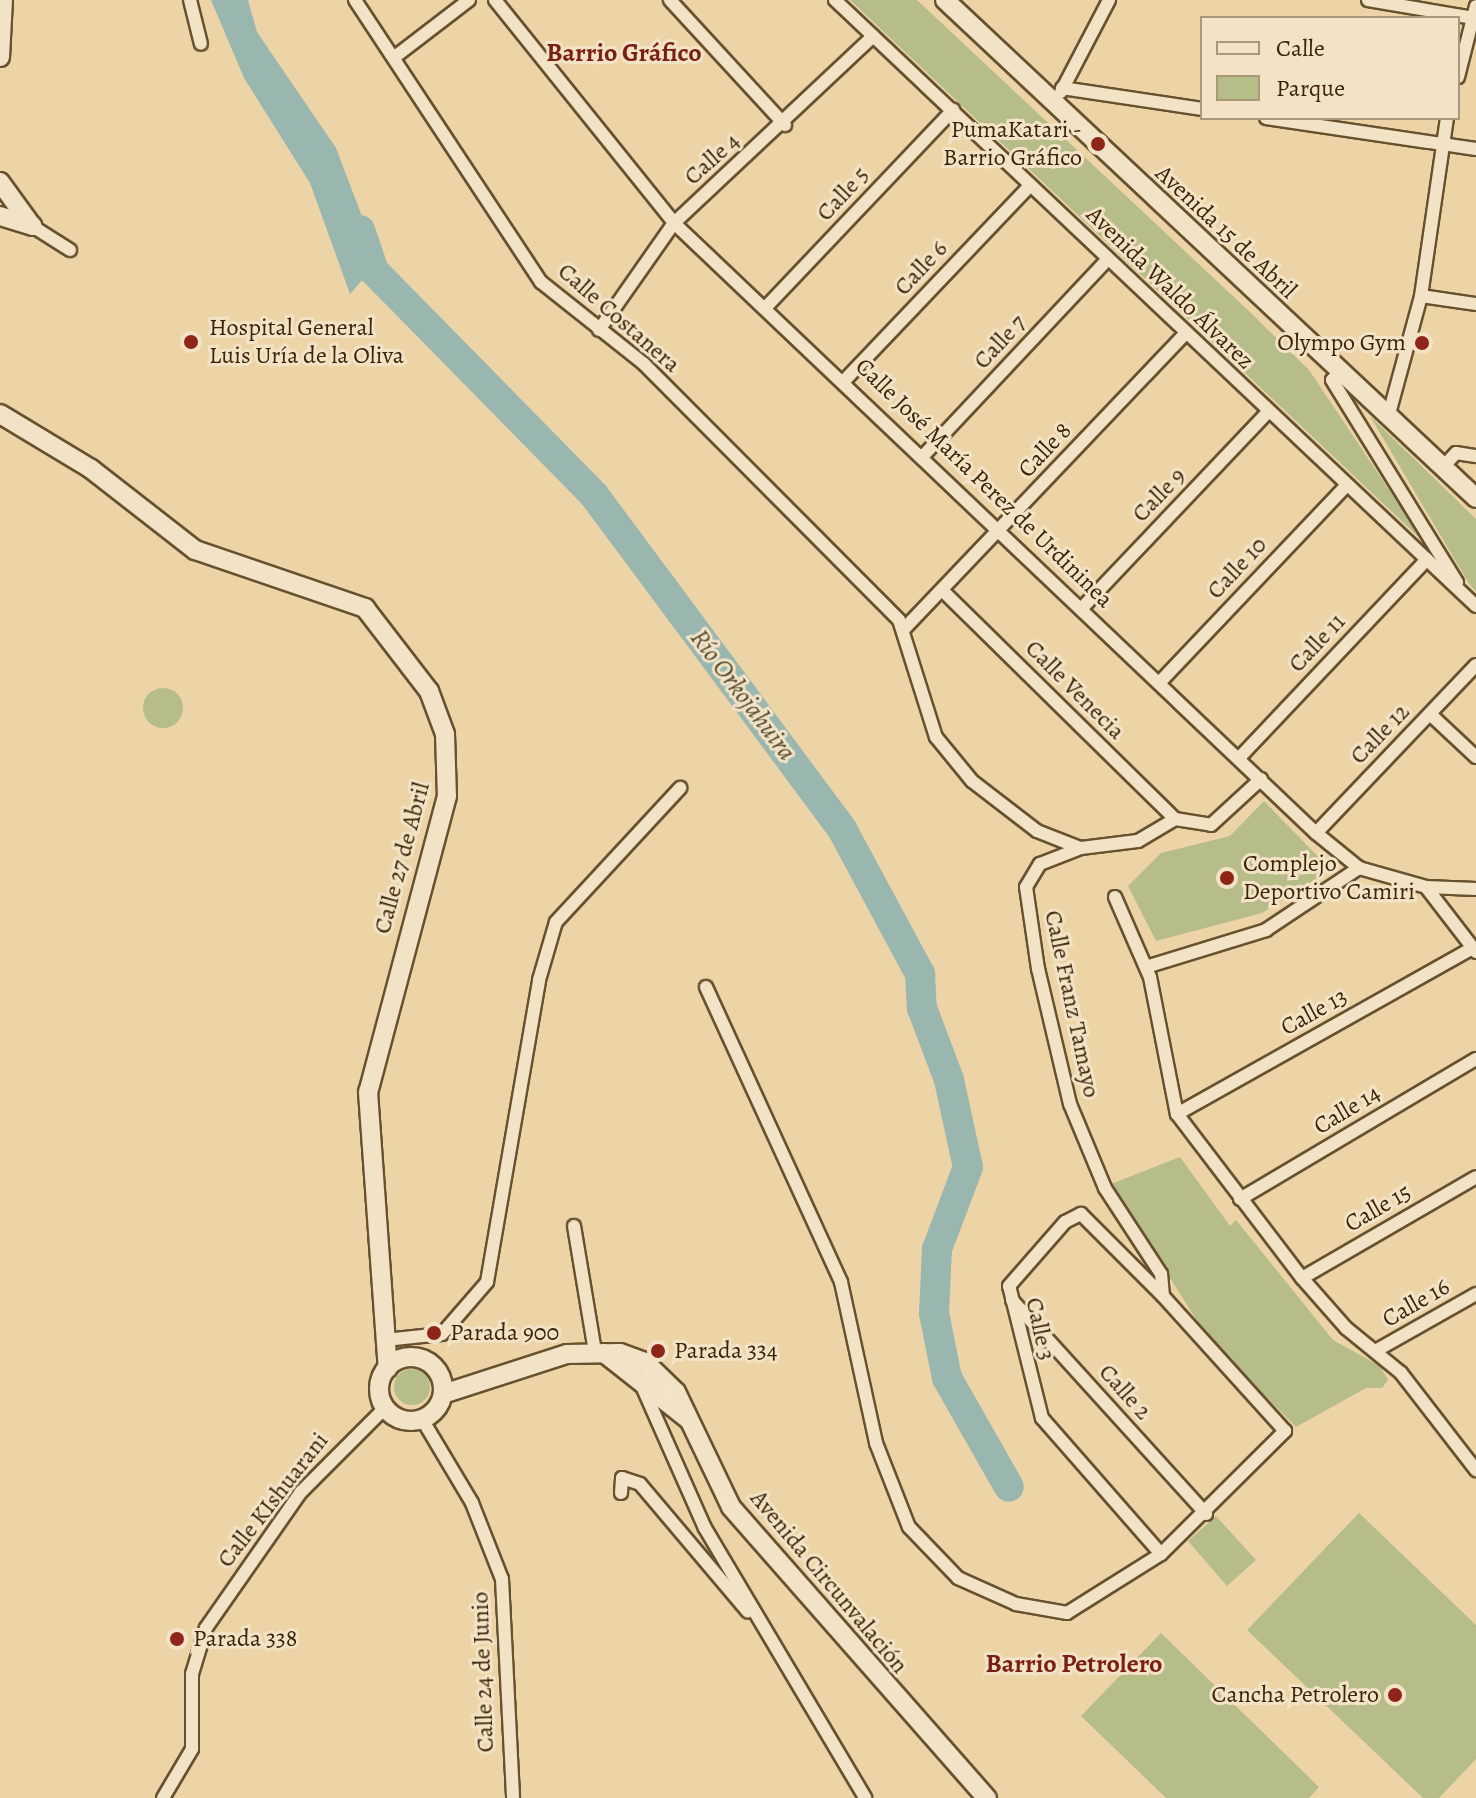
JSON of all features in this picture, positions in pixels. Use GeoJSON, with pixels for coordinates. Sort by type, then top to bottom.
{"type":"FeatureCollection","features":[{"type":"Feature","properties":{"kind":"main road"},"geometry":{"type":"LineString","coordinates":[[0,57],[3,0]]}},
{"type":"Feature","properties":{"kind":"main road","name":"Avenida 15 de Abril"},"geometry":{"type":"LineString","coordinates":[[945,0],[1476,498]]}},
{"type":"Feature","properties":{"kind":"main road"},"geometry":{"type":"LineString","coordinates":[[0,182],[32,226]]}},
{"type":"Feature","properties":{"kind":"main road"},"geometry":{"type":"LineString","coordinates":[[0,216],[32,226]]}},
{"type":"Feature","properties":{"kind":"main road","name":"Calle 27 de Abril"},"geometry":{"type":"LineString","coordinates":[[0,414],[91,469],[195,550],[365,608],[429,691],[445,734],[447,796],[368,1092],[388,1368]]}},
{"type":"Feature","properties":{"kind":"main road"},"geometry":{"type":"LineString","coordinates":[[443,1394],[440,1375],[425,1360],[405,1358],[388,1368],[379,1387],[385,1408],[401,1420],[422,1419],[443,1394],[599,1352],[632,1354],[653,1368]]}},
{"type":"Feature","properties":{"kind":"main road","name":"Avenida Circunvalación"},"geometry":{"type":"LineString","coordinates":[[599,1352],[688,1419]]}},
{"type":"Feature","properties":{"kind":"main road","name":"Avenida Circunvalación"},"geometry":{"type":"LineString","coordinates":[[653,1368],[688,1419],[752,1533],[987,1798]]}},
{"type":"Feature","properties":{"kind":"street"},"geometry":{"type":"LineString","coordinates":[[190,0],[201,44]]}},
{"type":"Feature","properties":{"kind":"street","name":"Calle Costanera"},"geometry":{"type":"LineString","coordinates":[[355,0],[396,56],[499,225],[541,282],[644,364],[903,630]]}},
{"type":"Feature","properties":{"kind":"street"},"geometry":{"type":"LineString","coordinates":[[396,56],[469,0]]}},
{"type":"Feature","properties":{"kind":"street","name":"Calle José María Perez de Urdininea"},"geometry":{"type":"LineString","coordinates":[[495,0],[674,223],[1240,757],[1316,833],[1359,868],[1426,887],[1476,889]]}},
{"type":"Feature","properties":{"kind":"street"},"geometry":{"type":"LineString","coordinates":[[670,0],[785,125]]}},
{"type":"Feature","properties":{"kind":"street","name":"Avenida Waldo Álvarez"},"geometry":{"type":"LineString","coordinates":[[835,0],[1471,602]]}},
{"type":"Feature","properties":{"kind":"street"},"geometry":{"type":"LineString","coordinates":[[1058,107],[1062,88],[1109,0]]}},
{"type":"Feature","properties":{"kind":"street"},"geometry":{"type":"LineString","coordinates":[[1368,0],[1475,12],[1460,69]]}},
{"type":"Feature","properties":{"kind":"street","name":"Calle 4"},"geometry":{"type":"LineString","coordinates":[[599,330],[674,223],[785,125],[873,36]]}},
{"type":"Feature","properties":{"kind":"street"},"geometry":{"type":"LineString","coordinates":[[1062,88],[1200,109]]}},
{"type":"Feature","properties":{"kind":"street","name":"Calle 5"},"geometry":{"type":"LineString","coordinates":[[766,307],[953,110]]}},
{"type":"Feature","properties":{"kind":"street"},"geometry":{"type":"LineString","coordinates":[[1279,120],[1476,149]]}},
{"type":"Feature","properties":{"kind":"street"},"geometry":{"type":"LineString","coordinates":[[1389,414],[1421,296],[1447,120]]}},
{"type":"Feature","properties":{"kind":"street","name":"Calle 6"},"geometry":{"type":"LineString","coordinates":[[844,381],[1030,186]]}},
{"type":"Feature","properties":{"kind":"street"},"geometry":{"type":"LineString","coordinates":[[32,226],[70,250]]}},
{"type":"Feature","properties":{"kind":"street","name":"Calle 7"},"geometry":{"type":"LineString","coordinates":[[923,456],[1108,259]]}},
{"type":"Feature","properties":{"kind":"street"},"geometry":{"type":"LineString","coordinates":[[1421,296],[1476,304]]}},
{"type":"Feature","properties":{"kind":"street","name":"Calle 8"},"geometry":{"type":"LineString","coordinates":[[903,630],[944,592],[1185,334]]}},
{"type":"Feature","properties":{"kind":"street"},"geometry":{"type":"LineString","coordinates":[[1340,372],[1332,380],[1471,602]]}},
{"type":"Feature","properties":{"kind":"street","name":"Calle 9"},"geometry":{"type":"LineString","coordinates":[[1082,608],[1268,412]]}},
{"type":"Feature","properties":{"kind":"street"},"geometry":{"type":"LineString","coordinates":[[1443,467],[1456,453],[1476,456]]}},
{"type":"Feature","properties":{"kind":"street","name":"Calle 10"},"geometry":{"type":"LineString","coordinates":[[1160,682],[1347,485]]}},
{"type":"Feature","properties":{"kind":"street","name":"Calle 11"},"geometry":{"type":"LineString","coordinates":[[1240,757],[1427,559]]}},
{"type":"Feature","properties":{"kind":"street","name":"Calle Venecia"},"geometry":{"type":"LineString","coordinates":[[944,592],[1175,819]]}},
{"type":"Feature","properties":{"kind":"street"},"geometry":{"type":"LineString","coordinates":[[903,630],[908,667],[936,737],[997,801],[1037,831],[1081,848],[1138,841],[1175,819],[1211,825],[1261,779]]}},
{"type":"Feature","properties":{"kind":"street","name":"Calle 12"},"geometry":{"type":"LineString","coordinates":[[1316,833],[1476,665]]}},
{"type":"Feature","properties":{"kind":"street"},"geometry":{"type":"LineString","coordinates":[[1430,714],[1476,757]]}},
{"type":"Feature","properties":{"kind":"street"},"geometry":{"type":"LineString","coordinates":[[385,1340],[442,1334],[487,1282],[553,930],[583,885],[621,857],[680,788]]}},
{"type":"Feature","properties":{"kind":"street","name":"Calle Franz Tamayo"},"geometry":{"type":"LineString","coordinates":[[1081,848],[1040,864],[1026,887],[1038,969],[1087,1154],[1161,1274],[1163,1296],[1285,1431],[1206,1514]]}},
{"type":"Feature","properties":{"kind":"street"},"geometry":{"type":"LineString","coordinates":[[1146,967],[1266,930],[1359,868]]}},
{"type":"Feature","properties":{"kind":"street"},"geometry":{"type":"LineString","coordinates":[[1426,887],[1474,950]]}},
{"type":"Feature","properties":{"kind":"street"},"geometry":{"type":"LineString","coordinates":[[1115,897],[1146,967],[1177,1114],[1302,1278],[1346,1328],[1377,1350],[1476,1470]]}},
{"type":"Feature","properties":{"kind":"street","name":"Calle 13"},"geometry":{"type":"LineString","coordinates":[[1177,1114],[1474,950]]}},
{"type":"Feature","properties":{"kind":"street"},"geometry":{"type":"LineString","coordinates":[[706,987],[841,1282],[890,1489],[928,1552],[987,1592],[1067,1613],[1161,1554],[1206,1514]]}},
{"type":"Feature","properties":{"kind":"street","name":"Calle 14"},"geometry":{"type":"LineString","coordinates":[[1240,1199],[1476,1059]]}},
{"type":"Feature","properties":{"kind":"street","name":"Calle 15"},"geometry":{"type":"LineString","coordinates":[[1302,1278],[1476,1177]]}},
{"type":"Feature","properties":{"kind":"street","name":"Calle 3"},"geometry":{"type":"LineString","coordinates":[[1161,1554],[1042,1418],[1012,1300],[1013,1276],[1081,1214],[1099,1223],[1163,1296]]}},
{"type":"Feature","properties":{"kind":"street"},"geometry":{"type":"LineString","coordinates":[[574,1226],[599,1352]]}},
{"type":"Feature","properties":{"kind":"street","name":"Calle 16"},"geometry":{"type":"LineString","coordinates":[[1377,1350],[1476,1294]]}},
{"type":"Feature","properties":{"kind":"street","name":"Calle 2"},"geometry":{"type":"LineString","coordinates":[[1012,1300],[1206,1514]]}},
{"type":"Feature","properties":{"kind":"street"},"geometry":{"type":"LineString","coordinates":[[653,1368],[642,1386],[705,1528],[865,1798]]}},
{"type":"Feature","properties":{"kind":"street","name":"Calle KIshuarani"},"geometry":{"type":"LineString","coordinates":[[163,1798],[192,1749],[192,1674],[206,1628],[301,1492],[385,1408]]}},
{"type":"Feature","properties":{"kind":"street","name":"Calle 24 de Junio"},"geometry":{"type":"LineString","coordinates":[[422,1419],[472,1503],[502,1579],[513,1798]]}},
{"type":"Feature","properties":{"kind":"street"},"geometry":{"type":"LineString","coordinates":[[621,1493],[622,1478],[640,1484],[761,1625]]}},
{"type":"Feature","properties":{"kind":"green space"},"geometry":{"type":"Polygon","coordinates":[[[850,0],[917,0],[1252,314],[1309,370],[1424,542],[850,0]]]}},
{"type":"Feature","properties":{"kind":"green space"},"geometry":{"type":"Polygon","coordinates":[[[1370,416],[1476,519],[1476,592],[1468,582],[1370,416]]]}},
{"type":"Feature","properties":{"kind":"green space"},"geometry":{"type":"Polygon","coordinates":[[[163,688],[177,694],[183,708],[177,722],[163,728],[149,722],[143,708],[149,694],[163,688]]]}},
{"type":"Feature","properties":{"kind":"green space","name":"Complejo Deportivo Camiri"},"geometry":{"type":"Polygon","coordinates":[[[1264,801],[1331,870],[1262,913],[1156,941],[1128,886],[1161,853],[1230,836],[1264,801]]]}},
{"type":"Feature","properties":{"kind":"green space"},"geometry":{"type":"Polygon","coordinates":[[[1180,1157],[1230,1226],[1236,1220],[1333,1340],[1380,1366],[1388,1380],[1382,1388],[1366,1388],[1296,1427],[1209,1340],[1111,1184],[1180,1157]]]}},
{"type":"Feature","properties":{"kind":"green space"},"geometry":{"type":"Polygon","coordinates":[[[412,1369],[425,1374],[430,1387],[425,1400],[412,1405],[399,1400],[394,1387],[399,1374],[412,1369]]]}},
{"type":"Feature","properties":{"kind":"green space","name":"Cancha Petrolero"},"geometry":{"type":"Polygon","coordinates":[[[1359,1513],[1476,1625],[1476,1759],[1439,1798],[1423,1798],[1247,1630],[1359,1513]]]}},
{"type":"Feature","properties":{"kind":"green space"},"geometry":{"type":"Polygon","coordinates":[[[1216,1516],[1256,1560],[1227,1586],[1188,1541],[1216,1516]]]}},
{"type":"Feature","properties":{"kind":"green space"},"geometry":{"type":"Polygon","coordinates":[[[1161,1633],[1319,1787],[1309,1798],[1166,1798],[1081,1716],[1161,1633]]]}},
{"type":"Feature","properties":{"kind":"water"},"geometry":{"type":"Polygon","coordinates":[[[211,0],[248,0],[257,32],[336,148],[379,261],[350,294],[310,183],[244,78],[211,0]]]}},
{"type":"Feature","properties":{"kind":"waterway","name":"Río Orkojahuira"},"geometry":{"type":"LineString","coordinates":[[360,230],[374,271],[594,495],[842,829],[920,974],[922,1008],[949,1080],[968,1167],[937,1249],[934,1313],[947,1378],[1009,1487]]}},
{"type":"Feature","properties":{"kind":"place","name":"PumaKatari - Barrio Gráfico"},"geometry":{"type":"Point","coordinates":[1098,144]}},
{"type":"Feature","properties":{"kind":"place","name":"Hospital General Luis Uría de la Oliva"},"geometry":{"type":"Point","coordinates":[191,342]}},
{"type":"Feature","properties":{"kind":"place","name":"Olympo Gym"},"geometry":{"type":"Point","coordinates":[1422,343]}},
{"type":"Feature","properties":{"kind":"place","name":"Complejo Deportivo Camiri"},"geometry":{"type":"Point","coordinates":[1227,878]}},
{"type":"Feature","properties":{"kind":"place","name":"Parada 900"},"geometry":{"type":"Point","coordinates":[434,1333]}},
{"type":"Feature","properties":{"kind":"place","name":"Parada 334"},"geometry":{"type":"Point","coordinates":[658,1351]}},
{"type":"Feature","properties":{"kind":"place","name":"Parada 338"},"geometry":{"type":"Point","coordinates":[177,1639]}},
{"type":"Feature","properties":{"kind":"place","name":"Cancha Petrolero"},"geometry":{"type":"Point","coordinates":[1395,1695]}},
{"type":"Feature","properties":{"kind":"district","name":"Barrio Gráfico"},"geometry":{"type":"Point","coordinates":[624,53]}},
{"type":"Feature","properties":{"kind":"district","name":"Barrio Petrolero"},"geometry":{"type":"Point","coordinates":[1074,1664]}}]}
